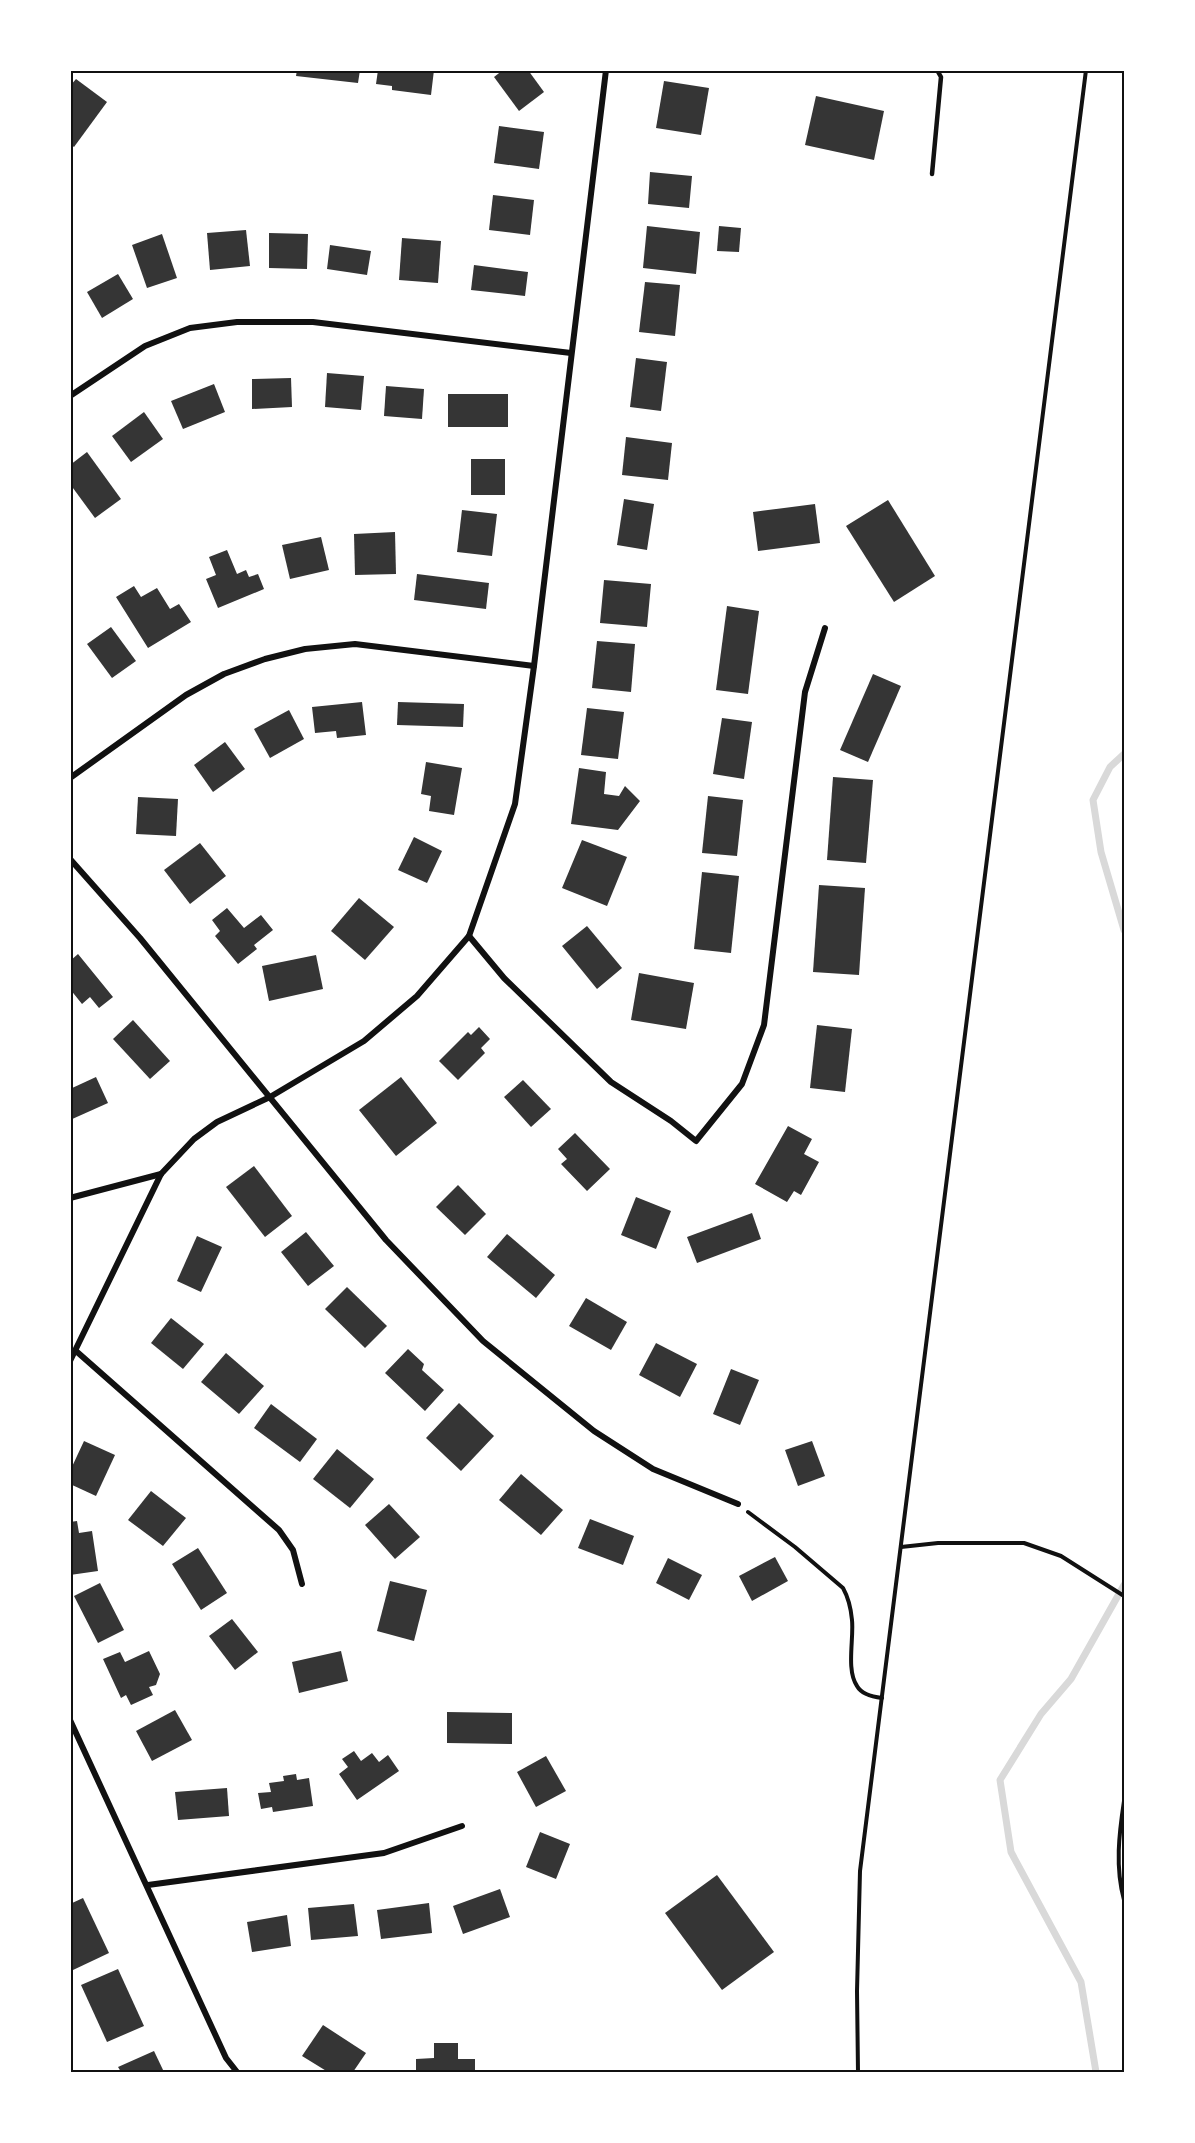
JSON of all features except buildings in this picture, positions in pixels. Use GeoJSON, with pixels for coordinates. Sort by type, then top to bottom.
{"type":"FeatureCollection","features":[{"type":"Feature","properties":{"kind":"street"},"geometry":{"type":"LineString","coordinates":[[70,1361],[161,1174],[194,1139],[217,1122],[270,1097],[364,1041],[417,996],[469,936],[515,804],[534,666],[606,70]]}},
{"type":"Feature","properties":{"kind":"street"},"geometry":{"type":"LineString","coordinates":[[70,396],[146,346],[190,328],[237,322],[313,322],[571,353]]}},
{"type":"Feature","properties":{"kind":"street"},"geometry":{"type":"LineString","coordinates":[[469,936],[504,978],[611,1082],[671,1121],[696,1141],[742,1084],[764,1025],[805,692],[825,627]]}},
{"type":"Feature","properties":{"kind":"street"},"geometry":{"type":"LineString","coordinates":[[70,778],[186,695],[224,674],[265,659],[304,649],[355,644],[534,666]]}},
{"type":"Feature","properties":{"kind":"street"},"geometry":{"type":"LineString","coordinates":[[70,860],[140,938],[386,1240],[483,1341],[594,1431],[653,1469],[738,1504]]}},
{"type":"Feature","properties":{"kind":"street"},"geometry":{"type":"LineString","coordinates":[[70,1198],[161,1174]]}},
{"type":"Feature","properties":{"kind":"street"},"geometry":{"type":"LineString","coordinates":[[76,1351],[279,1530],[292,1550],[302,1584]]}},
{"type":"Feature","properties":{"kind":"street"},"geometry":{"type":"LineString","coordinates":[[70,1720],[226,2058],[237,2073]]}},
{"type":"Feature","properties":{"kind":"street"},"geometry":{"type":"LineString","coordinates":[[148,1885],[384,1853],[462,1826]]}},
{"type":"Feature","properties":{"kind":"lane"},"geometry":{"type":"LineString","coordinates":[[932,174],[941,77],[937,70]]}},
{"type":"Feature","properties":{"kind":"path"},"geometry":{"type":"LineString","coordinates":[[858,2073],[857,1991],[860,1871],[1086,70]]}},
{"type":"Feature","properties":{"kind":"path"},"geometry":{"type":"LineString","coordinates":[[738,1504],[795,1547],[843,1588],[852,1620],[854,1681],[862,1692],[882,1698]]}},
{"type":"Feature","properties":{"kind":"path"},"geometry":{"type":"LineString","coordinates":[[901,1547],[938,1543],[1024,1543],[1061,1556],[1125,1596]]}},
{"type":"Feature","properties":{"kind":"path"},"geometry":{"type":"LineString","coordinates":[[1125,1801],[1118,1841],[1120,1886],[1125,1900]]}},
{"type":"Feature","properties":{"kind":"waterway"},"geometry":{"type":"LineString","coordinates":[[1124,754],[1110,767],[1093,800],[1101,852],[1124,930]]}},
{"type":"Feature","properties":{"kind":"waterway"},"geometry":{"type":"LineString","coordinates":[[1096,2072],[1081,1982],[1011,1852],[1000,1780],[1041,1714],[1071,1679],[1124,1585]]}}]}
